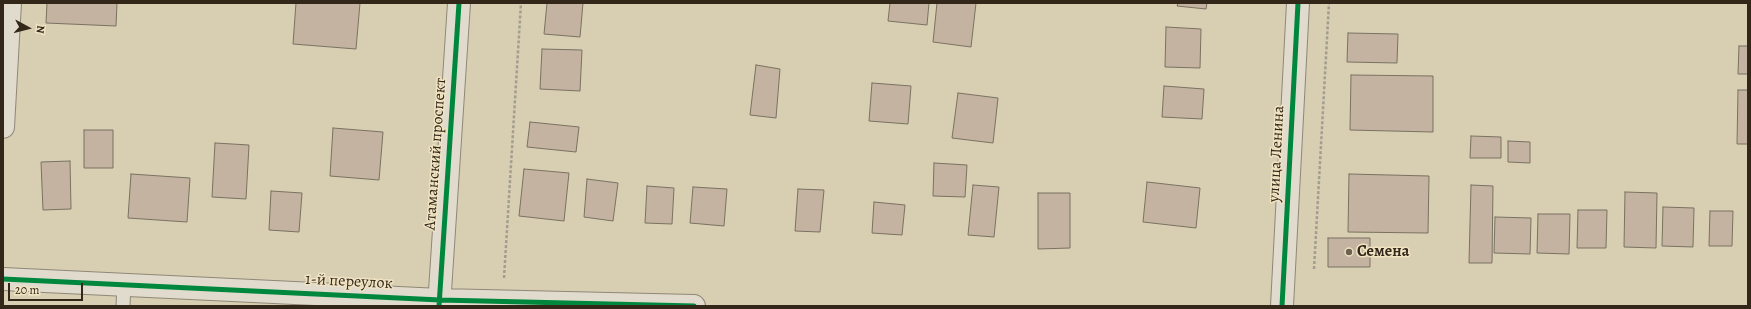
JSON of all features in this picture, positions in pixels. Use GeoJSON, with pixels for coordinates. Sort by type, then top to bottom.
{"type":"FeatureCollection","features":[{"type":"Feature","properties":{"kind":"street"},"geometry":{"type":"LineString","coordinates":[[3,127],[10,3]]}},
{"type":"Feature","properties":{"kind":"street","name":"Атаманский проспект"},"geometry":{"type":"LineString","coordinates":[[440,303],[459,3]]}},
{"type":"Feature","properties":{"kind":"street","name":"улица Ленина"},"geometry":{"type":"LineString","coordinates":[[1282,306],[1298,3]]}},
{"type":"Feature","properties":{"kind":"street","name":"1-й переулок"},"geometry":{"type":"LineString","coordinates":[[3,279],[124,284],[440,303],[501,302],[694,306]]}},
{"type":"Feature","properties":{"kind":"lane"},"geometry":{"type":"LineString","coordinates":[[123,306],[124,284]]}},
{"type":"Feature","properties":{"kind":"path"},"geometry":{"type":"LineString","coordinates":[[501,302],[521,3]]}},
{"type":"Feature","properties":{"kind":"path"},"geometry":{"type":"LineString","coordinates":[[1314,269],[1329,3]]}},
{"type":"Feature","properties":{"kind":"building"},"geometry":{"type":"Polygon","coordinates":[[[47,3],[117,3],[116,26],[46,23],[47,3]]]}},
{"type":"Feature","properties":{"kind":"building"},"geometry":{"type":"Polygon","coordinates":[[[296,3],[360,3],[356,49],[293,44],[296,3]]]}},
{"type":"Feature","properties":{"kind":"building"},"geometry":{"type":"Polygon","coordinates":[[[547,3],[583,3],[580,37],[544,34],[547,3]]]}},
{"type":"Feature","properties":{"kind":"building"},"geometry":{"type":"Polygon","coordinates":[[[890,3],[929,3],[927,25],[888,21],[890,3]]]}},
{"type":"Feature","properties":{"kind":"building"},"geometry":{"type":"Polygon","coordinates":[[[937,3],[976,3],[971,47],[933,42],[937,3]]]}},
{"type":"Feature","properties":{"kind":"building"},"geometry":{"type":"Polygon","coordinates":[[[1178,3],[1207,3],[1206,9],[1177,6],[1178,3]]]}},
{"type":"Feature","properties":{"kind":"building"},"geometry":{"type":"Polygon","coordinates":[[[1166,27],[1201,29],[1200,68],[1165,67],[1166,27]]]}},
{"type":"Feature","properties":{"kind":"building"},"geometry":{"type":"Polygon","coordinates":[[[1348,33],[1398,34],[1397,63],[1347,62],[1348,33]]]}},
{"type":"Feature","properties":{"kind":"building"},"geometry":{"type":"Polygon","coordinates":[[[1739,46],[1748,46],[1748,74],[1738,74],[1739,46]]]}},
{"type":"Feature","properties":{"kind":"building"},"geometry":{"type":"Polygon","coordinates":[[[542,49],[582,50],[580,91],[540,89],[542,49]]]}},
{"type":"Feature","properties":{"kind":"building"},"geometry":{"type":"Polygon","coordinates":[[[756,65],[780,69],[776,118],[750,115],[756,65]]]}},
{"type":"Feature","properties":{"kind":"building"},"geometry":{"type":"Polygon","coordinates":[[[1351,75],[1433,76],[1433,132],[1350,130],[1351,75]]]}},
{"type":"Feature","properties":{"kind":"building"},"geometry":{"type":"Polygon","coordinates":[[[872,83],[911,86],[908,124],[869,121],[872,83]]]}},
{"type":"Feature","properties":{"kind":"building"},"geometry":{"type":"Polygon","coordinates":[[[1164,86],[1204,89],[1202,119],[1162,117],[1164,86]]]}},
{"type":"Feature","properties":{"kind":"building"},"geometry":{"type":"Polygon","coordinates":[[[1738,90],[1748,90],[1748,144],[1737,144],[1738,90]]]}},
{"type":"Feature","properties":{"kind":"building"},"geometry":{"type":"Polygon","coordinates":[[[958,93],[998,98],[993,143],[952,138],[958,93]]]}},
{"type":"Feature","properties":{"kind":"building"},"geometry":{"type":"Polygon","coordinates":[[[530,122],[579,127],[576,152],[527,147],[530,122]]]}},
{"type":"Feature","properties":{"kind":"building"},"geometry":{"type":"Polygon","coordinates":[[[333,128],[383,132],[379,180],[330,176],[333,128]]]}},
{"type":"Feature","properties":{"kind":"building"},"geometry":{"type":"Polygon","coordinates":[[[84,130],[113,130],[113,168],[84,168],[84,130]]]}},
{"type":"Feature","properties":{"kind":"building"},"geometry":{"type":"Polygon","coordinates":[[[1471,136],[1501,137],[1501,158],[1470,158],[1471,136]]]}},
{"type":"Feature","properties":{"kind":"building"},"geometry":{"type":"Polygon","coordinates":[[[1508,141],[1530,142],[1530,163],[1508,162],[1508,141]]]}},
{"type":"Feature","properties":{"kind":"building"},"geometry":{"type":"Polygon","coordinates":[[[215,143],[249,145],[246,199],[212,197],[215,143]]]}},
{"type":"Feature","properties":{"kind":"building"},"geometry":{"type":"Polygon","coordinates":[[[70,161],[71,209],[43,210],[41,162],[70,161]]]}},
{"type":"Feature","properties":{"kind":"building"},"geometry":{"type":"Polygon","coordinates":[[[934,163],[967,165],[965,197],[933,196],[934,163]]]}},
{"type":"Feature","properties":{"kind":"building"},"geometry":{"type":"Polygon","coordinates":[[[524,169],[569,173],[564,221],[519,216],[524,169]]]}},
{"type":"Feature","properties":{"kind":"building"},"geometry":{"type":"Polygon","coordinates":[[[131,174],[190,178],[187,222],[128,218],[131,174]]]}},
{"type":"Feature","properties":{"kind":"building"},"geometry":{"type":"Polygon","coordinates":[[[1349,174],[1429,176],[1428,233],[1348,232],[1349,174]]]}},
{"type":"Feature","properties":{"kind":"building"},"geometry":{"type":"Polygon","coordinates":[[[587,179],[618,183],[613,221],[584,217],[587,179]]]}},
{"type":"Feature","properties":{"kind":"building"},"geometry":{"type":"Polygon","coordinates":[[[1147,182],[1200,188],[1196,228],[1143,222],[1147,182]]]}},
{"type":"Feature","properties":{"kind":"building"},"geometry":{"type":"Polygon","coordinates":[[[973,185],[999,187],[994,237],[968,235],[973,185]]]}},
{"type":"Feature","properties":{"kind":"building"},"geometry":{"type":"Polygon","coordinates":[[[1471,185],[1493,186],[1492,263],[1469,263],[1471,185]]]}},
{"type":"Feature","properties":{"kind":"building"},"geometry":{"type":"Polygon","coordinates":[[[647,186],[674,188],[672,224],[645,223],[647,186]]]}},
{"type":"Feature","properties":{"kind":"building"},"geometry":{"type":"Polygon","coordinates":[[[693,187],[727,189],[724,226],[690,223],[693,187]]]}},
{"type":"Feature","properties":{"kind":"building"},"geometry":{"type":"Polygon","coordinates":[[[798,189],[824,190],[820,232],[795,231],[798,189]]]}},
{"type":"Feature","properties":{"kind":"building"},"geometry":{"type":"Polygon","coordinates":[[[271,191],[302,193],[299,232],[269,230],[271,191]]]}},
{"type":"Feature","properties":{"kind":"building"},"geometry":{"type":"Polygon","coordinates":[[[1625,192],[1657,193],[1656,248],[1624,247],[1625,192]]]}},
{"type":"Feature","properties":{"kind":"building"},"geometry":{"type":"Polygon","coordinates":[[[1038,193],[1070,193],[1070,248],[1038,249],[1038,193]]]}},
{"type":"Feature","properties":{"kind":"building"},"geometry":{"type":"Polygon","coordinates":[[[874,202],[905,205],[902,235],[872,233],[874,202]]]}},
{"type":"Feature","properties":{"kind":"building"},"geometry":{"type":"Polygon","coordinates":[[[1663,207],[1694,208],[1693,247],[1662,246],[1663,207]]]}},
{"type":"Feature","properties":{"kind":"building"},"geometry":{"type":"Polygon","coordinates":[[[1578,210],[1607,210],[1606,248],[1577,248],[1578,210]]]}},
{"type":"Feature","properties":{"kind":"building"},"geometry":{"type":"Polygon","coordinates":[[[1710,211],[1733,211],[1732,246],[1709,246],[1710,211]]]}},
{"type":"Feature","properties":{"kind":"building"},"geometry":{"type":"Polygon","coordinates":[[[1538,214],[1570,214],[1569,254],[1537,253],[1538,214]]]}},
{"type":"Feature","properties":{"kind":"building"},"geometry":{"type":"Polygon","coordinates":[[[1495,217],[1531,218],[1530,254],[1494,253],[1495,217]]]}},
{"type":"Feature","properties":{"kind":"building","name":"Семена"},"geometry":{"type":"Polygon","coordinates":[[[1328,238],[1370,238],[1370,267],[1328,267],[1328,238]]]}},
{"type":"Feature","properties":{"kind":"cycle path"},"geometry":{"type":"LineString","coordinates":[[439,306],[459,3]]}},
{"type":"Feature","properties":{"kind":"cycle path"},"geometry":{"type":"LineString","coordinates":[[1282,306],[1298,3]]}},
{"type":"Feature","properties":{"kind":"cycle path"},"geometry":{"type":"LineString","coordinates":[[3,279],[440,300],[694,306]]}},
{"type":"Feature","properties":{"kind":"place","name":"Семена"},"geometry":{"type":"Point","coordinates":[1349,252]}}]}
